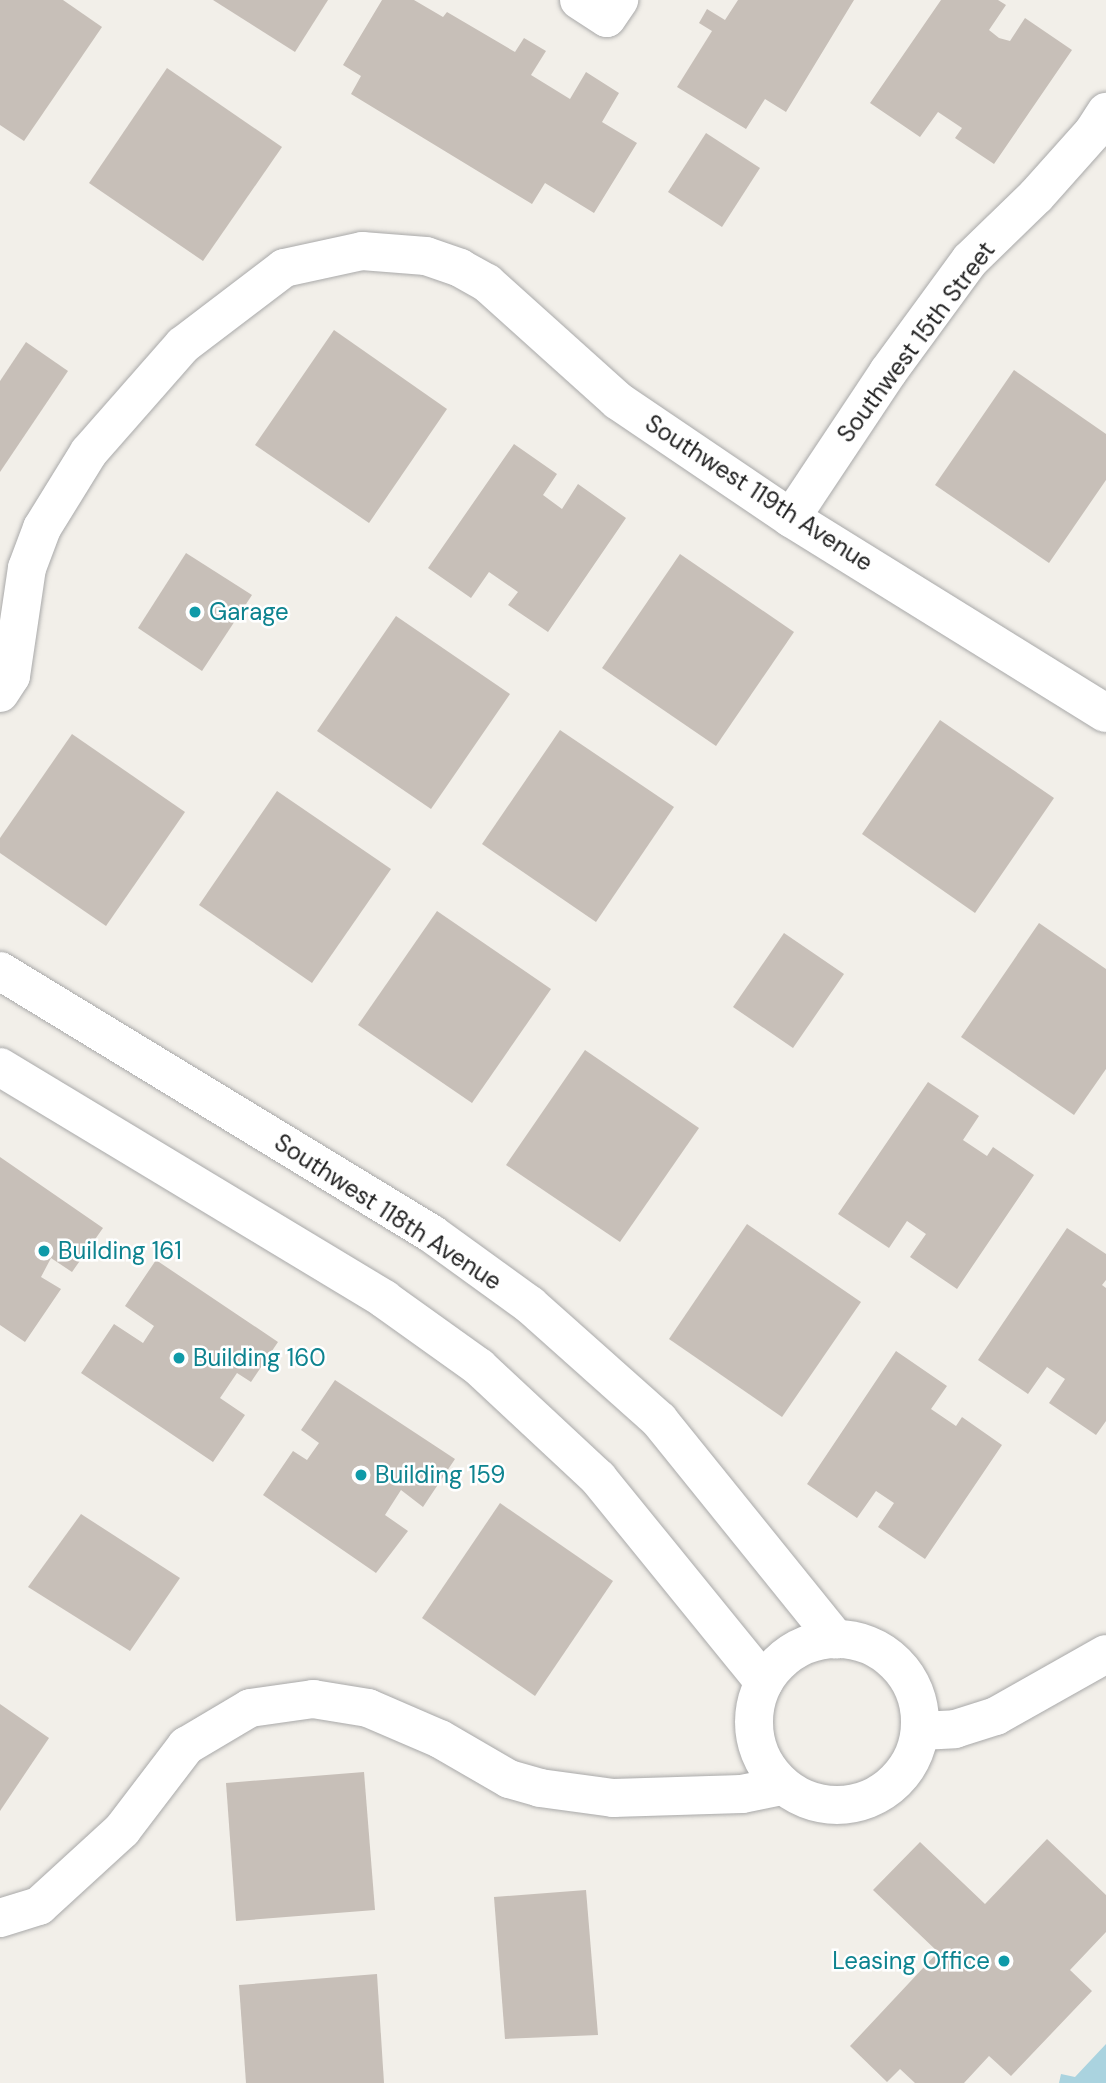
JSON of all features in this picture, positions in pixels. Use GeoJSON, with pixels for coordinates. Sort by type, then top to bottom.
{"type":"FeatureCollection","features":[{"type":"Feature","properties":{"kind":"street","name":"Southwest 15th Street"},"geometry":{"type":"LineString","coordinates":[[791,517],[888,372],[970,260],[1036,196],[1093,132],[1106,112]]}},
{"type":"Feature","properties":{"kind":"street","name":"Southwest 119th Avenue"},"geometry":{"type":"LineString","coordinates":[[0,693],[11,676],[27,568],[42,528],[89,452],[183,345],[284,268],[362,251],[426,256],[460,268],[487,283],[618,401],[791,517],[1106,713]]}},
{"type":"Feature","properties":{"kind":"street","name":"Southwest 118th Avenue"},"geometry":{"type":"LineString","coordinates":[[0,971],[432,1234],[530,1305],[659,1420],[836,1639]]}},
{"type":"Feature","properties":{"kind":"street"},"geometry":{"type":"LineString","coordinates":[[0,1067],[384,1299],[479,1367],[597,1478],[764,1682]]}},
{"type":"Feature","properties":{"kind":"street"},"geometry":{"type":"LineString","coordinates":[[836,1639],[855,1641],[875,1648],[891,1658],[915,1691],[920,1731],[913,1756],[899,1778],[878,1794],[855,1804],[829,1805],[804,1799],[782,1786],[765,1765],[757,1746],[754,1724],[756,1702],[764,1682],[777,1665],[794,1651],[814,1642],[836,1639]]}},
{"type":"Feature","properties":{"kind":"street"},"geometry":{"type":"LineString","coordinates":[[920,1731],[955,1730],[996,1716],[1106,1654]]}},
{"type":"Feature","properties":{"kind":"street"},"geometry":{"type":"LineString","coordinates":[[0,1918],[40,1906],[122,1830],[186,1746],[250,1708],[313,1699],[368,1708],[440,1740],[509,1779],[540,1788],[613,1798],[742,1794],[782,1786]]}},
{"type":"Feature","properties":{"kind":"water"},"geometry":{"type":"Polygon","coordinates":[[[1106,2044],[1106,2083],[1059,2083],[1061,2074],[1075,2077],[1106,2044]]]}},
{"type":"Feature","properties":{"kind":"building"},"geometry":{"type":"Polygon","coordinates":[[[0,0],[63,0],[102,27],[24,141],[0,125],[0,0]]]}},
{"type":"Feature","properties":{"kind":"building"},"geometry":{"type":"Polygon","coordinates":[[[213,0],[328,0],[295,52],[213,0]]]}},
{"type":"Feature","properties":{"kind":"building"},"geometry":{"type":"Polygon","coordinates":[[[382,0],[414,0],[443,17],[447,12],[515,52],[524,38],[546,51],[531,75],[570,99],[586,72],[619,93],[602,122],[637,143],[594,213],[545,183],[532,204],[351,94],[361,76],[343,65],[382,0]]]}},
{"type":"Feature","properties":{"kind":"building"},"geometry":{"type":"Polygon","coordinates":[[[738,0],[854,0],[786,112],[765,99],[746,129],[677,87],[712,31],[699,23],[707,9],[725,20],[738,0]]]}},
{"type":"Feature","properties":{"kind":"building"},"geometry":{"type":"Polygon","coordinates":[[[941,0],[998,0],[1006,5],[989,30],[999,38],[1010,41],[1025,18],[1072,50],[994,164],[955,138],[962,128],[938,112],[920,137],[870,103],[941,0]]]}},
{"type":"Feature","properties":{"kind":"building"},"geometry":{"type":"Polygon","coordinates":[[[167,68],[282,147],[203,261],[89,183],[167,68]]]}},
{"type":"Feature","properties":{"kind":"building"},"geometry":{"type":"Polygon","coordinates":[[[706,133],[760,168],[722,227],[668,192],[706,133]]]}},
{"type":"Feature","properties":{"kind":"building"},"geometry":{"type":"Polygon","coordinates":[[[334,330],[447,409],[369,523],[255,445],[334,330]]]}},
{"type":"Feature","properties":{"kind":"building"},"geometry":{"type":"Polygon","coordinates":[[[26,342],[68,371],[0,472],[0,381],[26,342]]]}},
{"type":"Feature","properties":{"kind":"building"},"geometry":{"type":"Polygon","coordinates":[[[1014,370],[1106,434],[1106,480],[1049,563],[935,485],[1014,370]]]}},
{"type":"Feature","properties":{"kind":"building"},"geometry":{"type":"Polygon","coordinates":[[[514,444],[557,474],[543,495],[562,509],[578,484],[626,518],[548,632],[508,605],[518,592],[489,572],[471,598],[428,568],[514,444]]]}},
{"type":"Feature","properties":{"kind":"building","name":"Garage"},"geometry":{"type":"Polygon","coordinates":[[[186,553],[252,595],[202,671],[138,628],[186,553]]]}},
{"type":"Feature","properties":{"kind":"building"},"geometry":{"type":"Polygon","coordinates":[[[680,554],[794,632],[716,746],[602,668],[680,554]]]}},
{"type":"Feature","properties":{"kind":"building"},"geometry":{"type":"Polygon","coordinates":[[[396,616],[510,694],[431,809],[317,731],[396,616]]]}},
{"type":"Feature","properties":{"kind":"building"},"geometry":{"type":"Polygon","coordinates":[[[940,720],[1054,798],[975,913],[862,834],[940,720]]]}},
{"type":"Feature","properties":{"kind":"building"},"geometry":{"type":"Polygon","coordinates":[[[560,730],[674,807],[596,922],[482,844],[560,730]]]}},
{"type":"Feature","properties":{"kind":"building"},"geometry":{"type":"Polygon","coordinates":[[[72,734],[185,812],[106,926],[0,853],[0,838],[72,734]]]}},
{"type":"Feature","properties":{"kind":"building"},"geometry":{"type":"Polygon","coordinates":[[[277,791],[391,869],[312,983],[199,905],[277,791]]]}},
{"type":"Feature","properties":{"kind":"building"},"geometry":{"type":"Polygon","coordinates":[[[437,911],[551,989],[472,1103],[358,1025],[437,911]]]}},
{"type":"Feature","properties":{"kind":"building"},"geometry":{"type":"Polygon","coordinates":[[[1039,923],[1106,969],[1106,1069],[1074,1115],[961,1037],[1039,923]]]}},
{"type":"Feature","properties":{"kind":"building"},"geometry":{"type":"Polygon","coordinates":[[[784,933],[844,974],[793,1048],[733,1007],[784,933]]]}},
{"type":"Feature","properties":{"kind":"building"},"geometry":{"type":"Polygon","coordinates":[[[585,1050],[699,1128],[620,1242],[506,1165],[585,1050]]]}},
{"type":"Feature","properties":{"kind":"building"},"geometry":{"type":"Polygon","coordinates":[[[928,1082],[979,1116],[963,1140],[987,1156],[993,1147],[1034,1175],[957,1289],[910,1257],[926,1234],[907,1221],[889,1248],[838,1214],[928,1082]]]}},
{"type":"Feature","properties":{"kind":"building","name":"Building 161"},"geometry":{"type":"Polygon","coordinates":[[[0,1157],[103,1228],[72,1272],[51,1258],[41,1277],[61,1289],[25,1342],[0,1325],[0,1157]]]}},
{"type":"Feature","properties":{"kind":"building"},"geometry":{"type":"Polygon","coordinates":[[[747,1224],[861,1302],[782,1417],[669,1339],[747,1224]]]}},
{"type":"Feature","properties":{"kind":"building"},"geometry":{"type":"Polygon","coordinates":[[[1067,1228],[1106,1254],[1106,1280],[1102,1285],[1106,1288],[1106,1421],[1096,1435],[1049,1403],[1065,1379],[1047,1367],[1028,1394],[978,1360],[1067,1228]]]}},
{"type":"Feature","properties":{"kind":"building","name":"Building 160"},"geometry":{"type":"Polygon","coordinates":[[[156,1260],[278,1342],[251,1382],[237,1373],[220,1398],[245,1415],[213,1462],[81,1373],[114,1324],[143,1343],[154,1326],[125,1306],[156,1260]]]}},
{"type":"Feature","properties":{"kind":"building"},"geometry":{"type":"Polygon","coordinates":[[[896,1351],[947,1386],[931,1409],[956,1426],[962,1417],[1002,1445],[925,1559],[878,1527],[894,1503],[876,1491],[857,1518],[807,1484],[896,1351]]]}},
{"type":"Feature","properties":{"kind":"building","name":"Building 159"},"geometry":{"type":"Polygon","coordinates":[[[335,1380],[455,1459],[423,1507],[401,1490],[385,1515],[408,1531],[376,1573],[263,1495],[293,1451],[307,1460],[319,1443],[301,1430],[335,1380]]]}},
{"type":"Feature","properties":{"kind":"building"},"geometry":{"type":"Polygon","coordinates":[[[500,1503],[613,1581],[535,1696],[422,1618],[500,1503]]]}},
{"type":"Feature","properties":{"kind":"building"},"geometry":{"type":"Polygon","coordinates":[[[81,1514],[180,1578],[130,1651],[28,1587],[81,1514]]]}},
{"type":"Feature","properties":{"kind":"building"},"geometry":{"type":"Polygon","coordinates":[[[0,1704],[49,1738],[0,1811],[0,1704]]]}},
{"type":"Feature","properties":{"kind":"building"},"geometry":{"type":"Polygon","coordinates":[[[364,1772],[375,1910],[236,1921],[226,1783],[364,1772]]]}},
{"type":"Feature","properties":{"kind":"building","name":"Leasing Office"},"geometry":{"type":"Polygon","coordinates":[[[1047,1839],[1106,1895],[1106,1932],[1070,1970],[1092,1991],[1011,2076],[989,2056],[964,2083],[915,2083],[900,2069],[887,2082],[850,2046],[938,1952],[873,1890],[920,1842],[985,1904],[1047,1839]]]}},
{"type":"Feature","properties":{"kind":"building"},"geometry":{"type":"Polygon","coordinates":[[[586,1890],[598,2035],[505,2039],[494,1897],[586,1890]]]}},
{"type":"Feature","properties":{"kind":"building"},"geometry":{"type":"Polygon","coordinates":[[[377,1974],[384,2083],[246,2083],[239,1985],[377,1974]]]}},
{"type":"Feature","properties":{"kind":"place","name":"Garage"},"geometry":{"type":"Point","coordinates":[195,612]}},
{"type":"Feature","properties":{"kind":"place","name":"Building 161"},"geometry":{"type":"Point","coordinates":[44,1251]}},
{"type":"Feature","properties":{"kind":"place","name":"Building 160"},"geometry":{"type":"Point","coordinates":[179,1358]}},
{"type":"Feature","properties":{"kind":"place","name":"Building 159"},"geometry":{"type":"Point","coordinates":[361,1475]}},
{"type":"Feature","properties":{"kind":"place","name":"Leasing Office"},"geometry":{"type":"Point","coordinates":[1004,1961]}}]}
